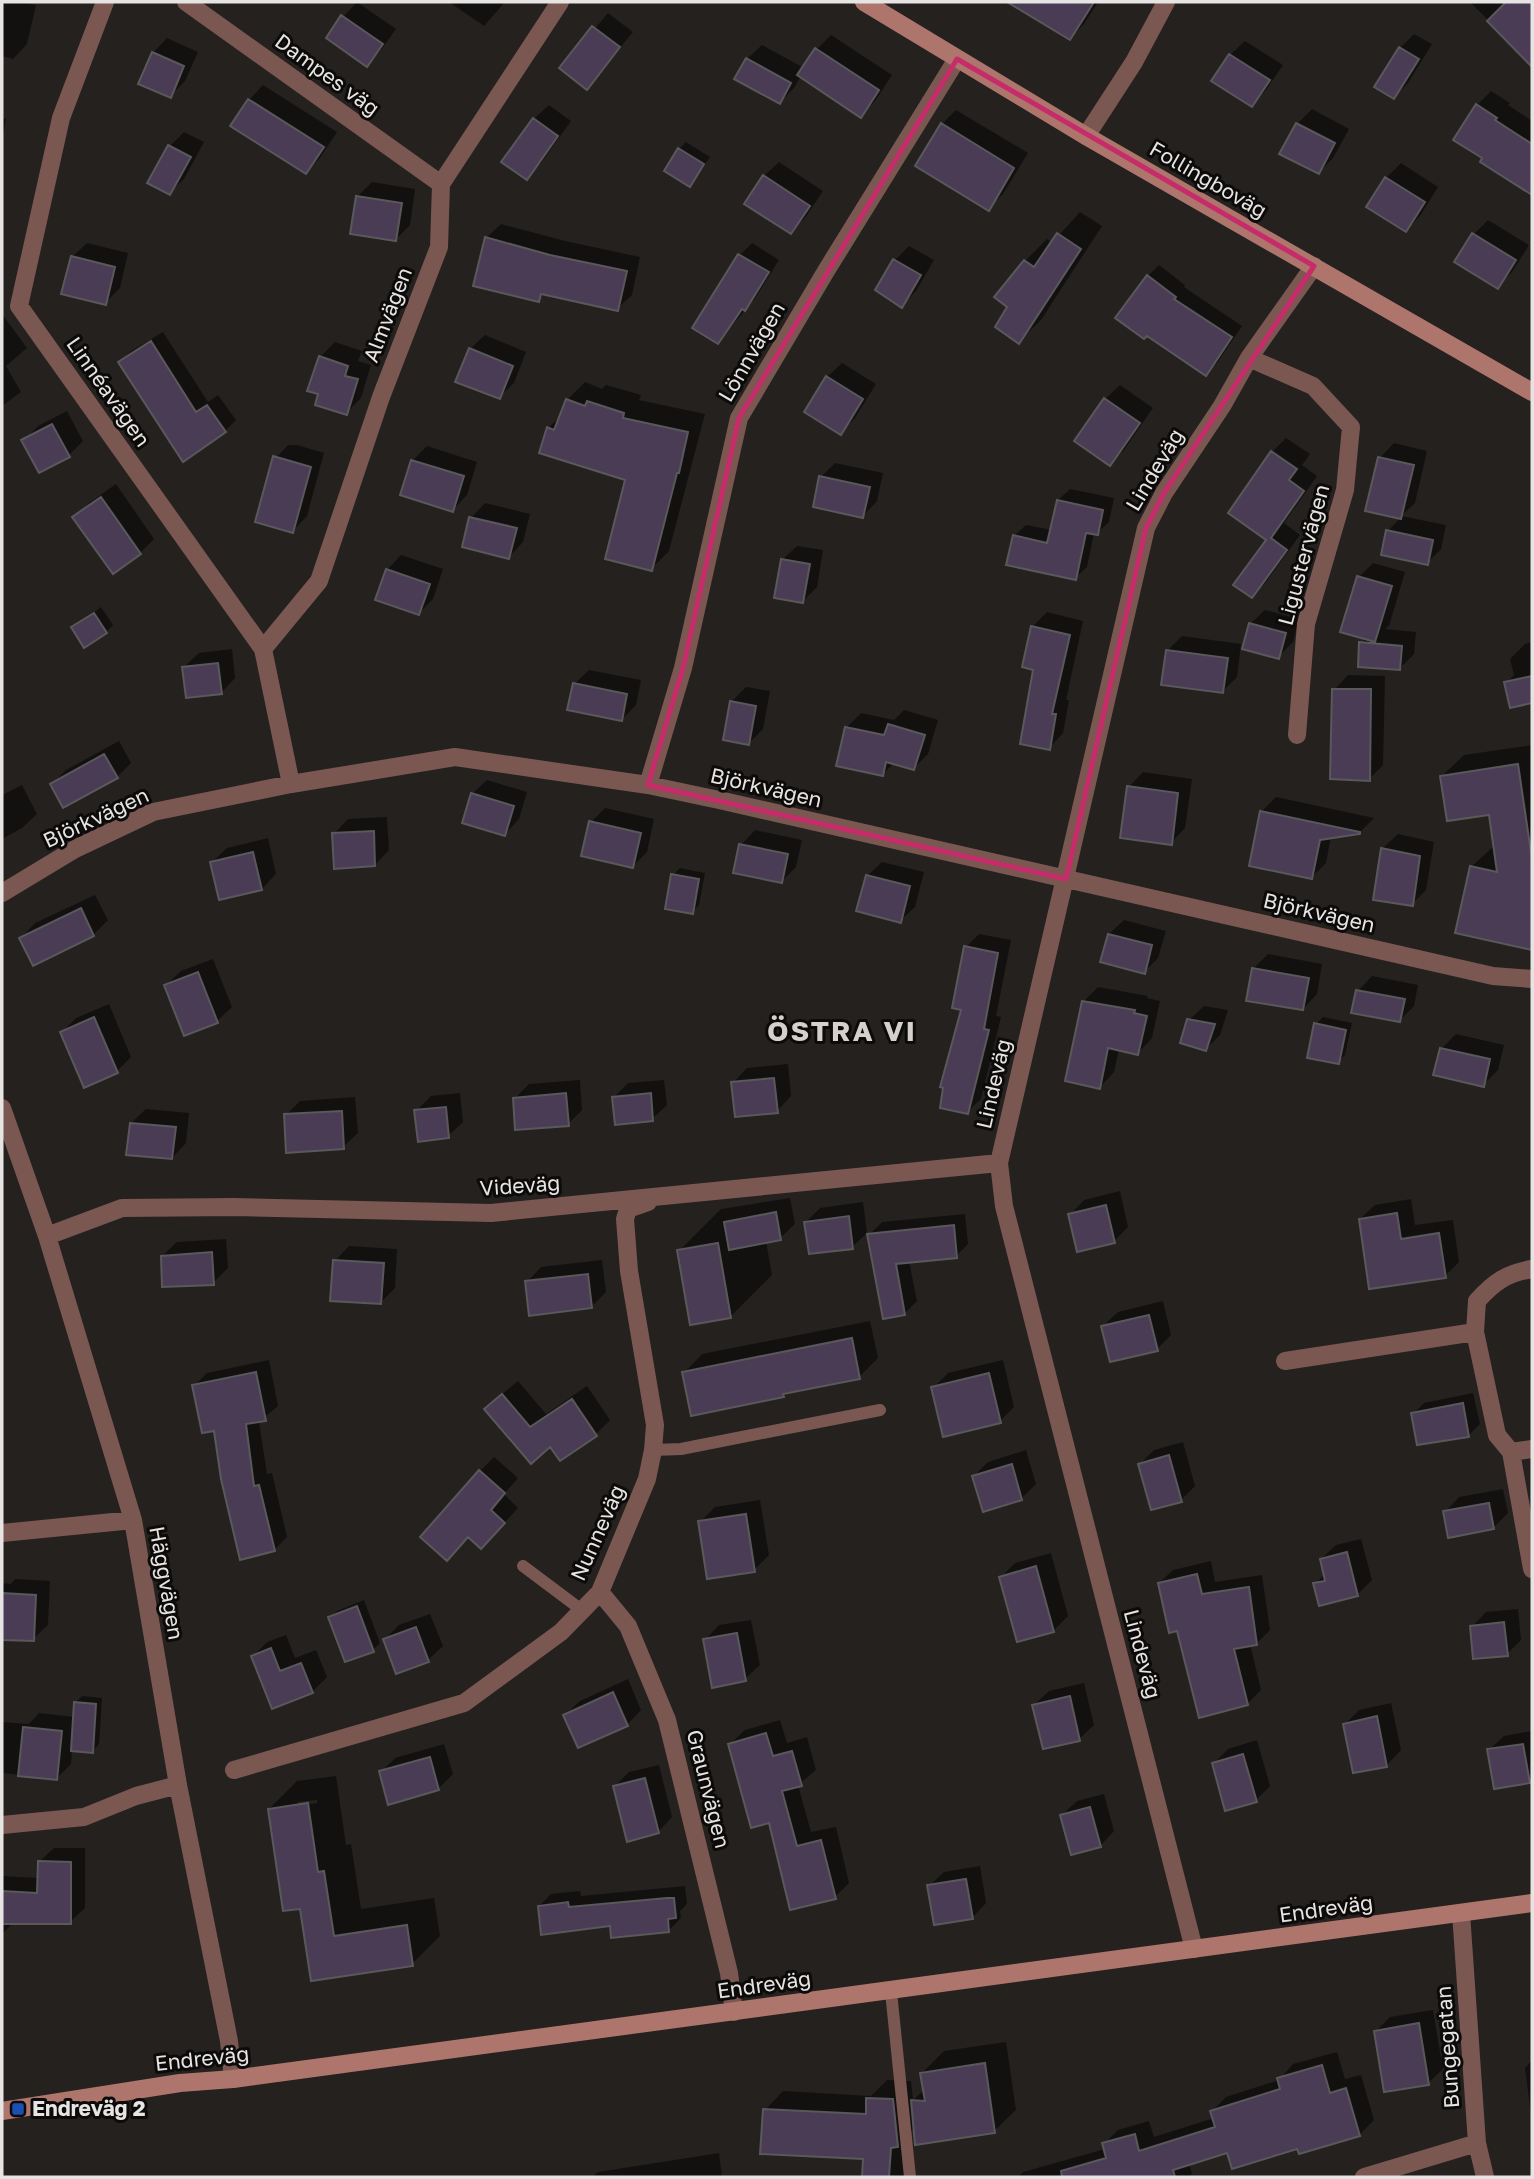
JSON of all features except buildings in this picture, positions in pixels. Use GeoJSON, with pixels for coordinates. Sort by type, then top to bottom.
{"type":"FeatureCollection","features":[{"type":"Feature","properties":{"kind":"main road","name":"Follingboväg"},"geometry":{"type":"LineString","coordinates":[[864,2],[1086,136],[1532,392]]}},
{"type":"Feature","properties":{"kind":"main road","name":"Endreväg"},"geometry":{"type":"LineString","coordinates":[[2,2111],[180,2083],[233,2079],[891,1992],[1532,1903]]}},
{"type":"Feature","properties":{"kind":"street"},"geometry":{"type":"LineString","coordinates":[[2,299],[19,306],[61,117],[105,2]]}},
{"type":"Feature","properties":{"kind":"street","name":"Dampes väg"},"geometry":{"type":"LineString","coordinates":[[186,2],[441,184]]}},
{"type":"Feature","properties":{"kind":"street"},"geometry":{"type":"LineString","coordinates":[[441,184],[560,2]]}},
{"type":"Feature","properties":{"kind":"street"},"geometry":{"type":"LineString","coordinates":[[1086,136],[1134,62],[1166,2]]}},
{"type":"Feature","properties":{"kind":"street","name":"Lönnvägen"},"geometry":{"type":"LineString","coordinates":[[648,785],[682,668],[738,418],[957,59]]}},
{"type":"Feature","properties":{"kind":"street","name":"Almvägen"},"geometry":{"type":"LineString","coordinates":[[263,649],[319,581],[381,397],[439,247],[441,184]]}},
{"type":"Feature","properties":{"kind":"street","name":"Lindeväg"},"geometry":{"type":"LineString","coordinates":[[1194,1949],[1004,1206],[999,1163],[1146,528],[1164,493],[1222,406],[1250,358],[1314,267]]}},
{"type":"Feature","properties":{"kind":"street","name":"Linnéavägen"},"geometry":{"type":"LineString","coordinates":[[19,306],[263,649],[291,784]]}},
{"type":"Feature","properties":{"kind":"street","name":"Ligustervägen"},"geometry":{"type":"LineString","coordinates":[[1250,358],[1313,386],[1352,427],[1345,490],[1306,624],[1297,735]]}},
{"type":"Feature","properties":{"kind":"street","name":"Björkvägen"},"geometry":{"type":"LineString","coordinates":[[2,893],[75,849],[153,812],[291,784],[455,757],[648,785],[1493,976],[1532,979]]}},
{"type":"Feature","properties":{"kind":"street","name":"Häggvägen"},"geometry":{"type":"LineString","coordinates":[[2,1108],[47,1236],[132,1520],[178,1785],[229,2041],[233,2079]]}},
{"type":"Feature","properties":{"kind":"street","name":"Videväg"},"geometry":{"type":"LineString","coordinates":[[47,1236],[122,1208],[234,1207],[491,1213],[999,1163]]}},
{"type":"Feature","properties":{"kind":"street","name":"Nunneväg"},"geometry":{"type":"LineString","coordinates":[[234,1770],[464,1703],[561,1632],[600,1592],[647,1479],[655,1424],[629,1271],[625,1219],[628,1209],[668,1196]]}},
{"type":"Feature","properties":{"kind":"street"},"geometry":{"type":"LineString","coordinates":[[1532,1269],[1517,1272],[1493,1283],[1477,1301],[1475,1332],[1497,1435],[1511,1452],[1532,1569]]}},
{"type":"Feature","properties":{"kind":"street"},"geometry":{"type":"LineString","coordinates":[[1284,1362],[1475,1332]]}},
{"type":"Feature","properties":{"kind":"street"},"geometry":{"type":"LineString","coordinates":[[1511,1452],[1532,1449]]}},
{"type":"Feature","properties":{"kind":"street"},"geometry":{"type":"LineString","coordinates":[[2,1533],[132,1520]]}},
{"type":"Feature","properties":{"kind":"street","name":"Graunvägen"},"geometry":{"type":"LineString","coordinates":[[600,1592],[628,1626],[667,1720],[723,1947],[734,2012]]}},
{"type":"Feature","properties":{"kind":"street"},"geometry":{"type":"LineString","coordinates":[[2,1825],[84,1817],[135,1796],[178,1785]]}},
{"type":"Feature","properties":{"kind":"street","name":"Bungegatan"},"geometry":{"type":"LineString","coordinates":[[1461,1913],[1477,2143],[1485,2177]]}},
{"type":"Feature","properties":{"kind":"street"},"geometry":{"type":"LineString","coordinates":[[1364,2177],[1477,2143]]}},
{"type":"Feature","properties":{"kind":"lane"},"geometry":{"type":"LineString","coordinates":[[653,1450],[681,1449],[880,1410]]}},
{"type":"Feature","properties":{"kind":"lane"},"geometry":{"type":"LineString","coordinates":[[523,1566],[583,1611]]}},
{"type":"Feature","properties":{"kind":"lane"},"geometry":{"type":"LineString","coordinates":[[891,1992],[910,2177]]}},
{"type":"Feature","properties":{"kind":"highlighted area"},"geometry":{"type":"Polygon","coordinates":[[[957,59],[1314,266],[1164,493],[1146,528],[1066,879],[648,785],[683,668],[739,418],[957,59]]]}},
{"type":"Feature","properties":{"kind":"place","name":"Endreväg 2"},"geometry":{"type":"Point","coordinates":[18,2109]}},
{"type":"Feature","properties":{"kind":"district","name":"ÖSTRA VI"},"geometry":{"type":"Point","coordinates":[842,1031]}}]}
